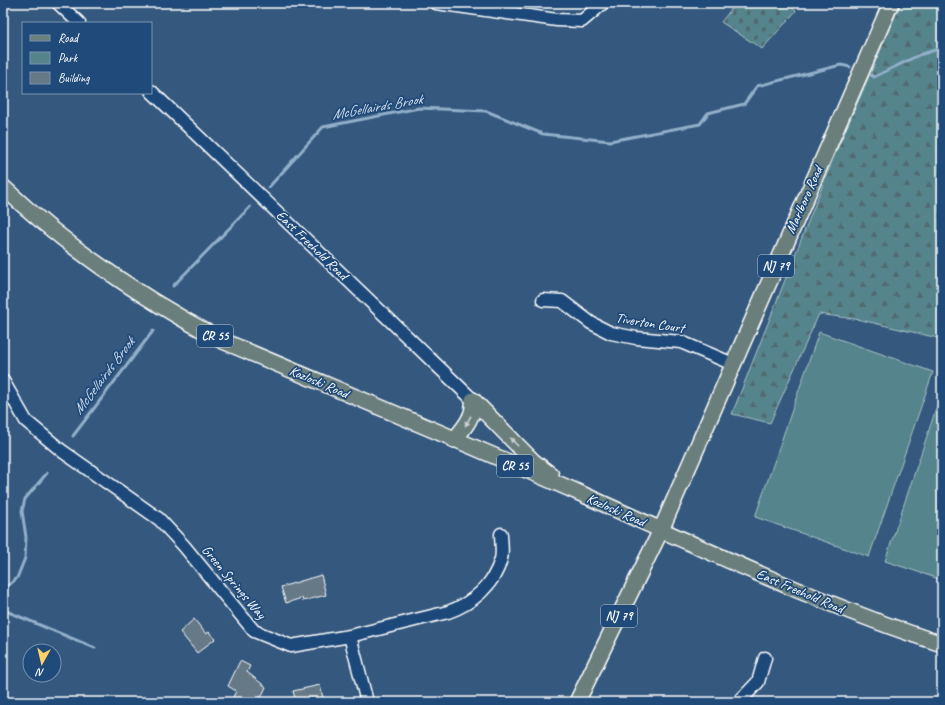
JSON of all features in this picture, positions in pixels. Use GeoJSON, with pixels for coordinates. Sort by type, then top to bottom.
{"type":"FeatureCollection","features":[{"type":"Feature","properties":{"kind":"main road","name":"Marlboro Road"},"geometry":{"type":"LineString","coordinates":[[661,530],[891,3]]}},
{"type":"Feature","properties":{"kind":"main road","name":"Kozloski Road"},"geometry":{"type":"LineString","coordinates":[[3,187],[43,224],[93,262],[138,292],[186,321],[223,340],[661,530]]}},
{"type":"Feature","properties":{"kind":"main road"},"geometry":{"type":"LineString","coordinates":[[454,440],[470,419],[473,400]]}},
{"type":"Feature","properties":{"kind":"main road"},"geometry":{"type":"LineString","coordinates":[[473,400],[534,462],[576,492]]}},
{"type":"Feature","properties":{"kind":"main road","name":"East Freehold Road"},"geometry":{"type":"LineString","coordinates":[[661,530],[838,608],[942,644]]}},
{"type":"Feature","properties":{"kind":"main road","name":"NJ 79"},"geometry":{"type":"LineString","coordinates":[[577,702],[661,530]]}},
{"type":"Feature","properties":{"kind":"street"},"geometry":{"type":"LineString","coordinates":[[58,3],[78,22]]}},
{"type":"Feature","properties":{"kind":"street"},"geometry":{"type":"LineString","coordinates":[[436,3],[557,20],[582,21],[603,3]]}},
{"type":"Feature","properties":{"kind":"street","name":"East Freehold Road"},"geometry":{"type":"LineString","coordinates":[[152,93],[473,400]]}},
{"type":"Feature","properties":{"kind":"street","name":"Tiverton Court"},"geometry":{"type":"LineString","coordinates":[[542,300],[562,301],[591,323],[611,333],[636,338],[681,342],[733,364]]}},
{"type":"Feature","properties":{"kind":"street","name":"Green Springs Way"},"geometry":{"type":"LineString","coordinates":[[3,381],[26,421],[62,451],[160,519],[254,631],[291,646],[350,636],[448,612],[473,601],[492,578],[502,558],[502,534]]}},
{"type":"Feature","properties":{"kind":"street"},"geometry":{"type":"LineString","coordinates":[[350,636],[367,702]]}},
{"type":"Feature","properties":{"kind":"street"},"geometry":{"type":"LineString","coordinates":[[739,702],[758,682],[765,658]]}},
{"type":"Feature","properties":{"kind":"green space"},"geometry":{"type":"Polygon","coordinates":[[[736,3],[787,3],[796,11],[762,49],[721,22],[736,3]]]}},
{"type":"Feature","properties":{"kind":"green space"},"geometry":{"type":"Polygon","coordinates":[[[901,3],[928,3],[942,8],[942,339],[861,320],[819,314],[770,423],[732,414],[833,159],[901,3]]]}},
{"type":"Feature","properties":{"kind":"green space"},"geometry":{"type":"Polygon","coordinates":[[[819,332],[933,372],[869,557],[755,517],[819,332]]]}},
{"type":"Feature","properties":{"kind":"green space"},"geometry":{"type":"Polygon","coordinates":[[[942,391],[942,580],[885,561],[942,391]]]}},
{"type":"Feature","properties":{"kind":"building"},"geometry":{"type":"Polygon","coordinates":[[[321,575],[326,595],[303,601],[302,598],[286,603],[281,587],[321,575]]]}},
{"type":"Feature","properties":{"kind":"building"},"geometry":{"type":"Polygon","coordinates":[[[194,619],[206,634],[209,632],[215,639],[197,653],[180,632],[194,619]]]}},
{"type":"Feature","properties":{"kind":"building"},"geometry":{"type":"Polygon","coordinates":[[[240,661],[250,666],[247,672],[266,687],[259,702],[239,702],[232,699],[236,691],[228,686],[240,661]]]}},
{"type":"Feature","properties":{"kind":"building"},"geometry":{"type":"Polygon","coordinates":[[[320,685],[324,702],[296,702],[293,691],[320,685]]]}},
{"type":"Feature","properties":{"kind":"waterway","name":"McGellairds Brook"},"geometry":{"type":"LineString","coordinates":[[871,75],[874,77],[919,55],[942,48]]}},
{"type":"Feature","properties":{"kind":"waterway","name":"McGellairds Brook"},"geometry":{"type":"LineString","coordinates":[[269,187],[323,127],[419,108],[486,111],[543,134],[610,141],[700,124],[708,113],[744,104],[757,86],[841,65],[850,67]]}},
{"type":"Feature","properties":{"kind":"waterway","name":"McGellairds Brook"},"geometry":{"type":"LineString","coordinates":[[173,286],[250,207]]}},
{"type":"Feature","properties":{"kind":"waterway","name":"McGellairds Brook"},"geometry":{"type":"LineString","coordinates":[[73,436],[153,331]]}},
{"type":"Feature","properties":{"kind":"waterway"},"geometry":{"type":"LineString","coordinates":[[3,590],[17,578],[25,558],[26,537],[22,511],[25,499],[47,473]]}},
{"type":"Feature","properties":{"kind":"waterway"},"geometry":{"type":"LineString","coordinates":[[3,607],[6,611],[95,648]]}}]}
